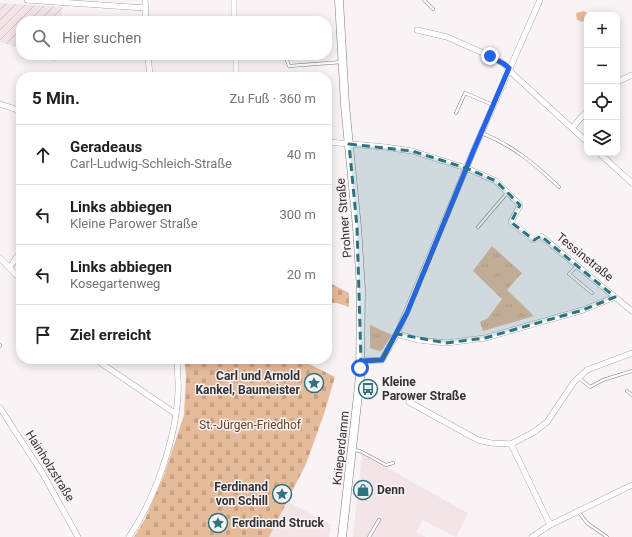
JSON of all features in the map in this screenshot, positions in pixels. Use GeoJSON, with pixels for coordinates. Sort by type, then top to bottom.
{"type":"FeatureCollection","features":[{"type":"Feature","properties":{"kind":"main road","name":"Prohner Straße"},"geometry":{"type":"LineString","coordinates":[[339,0],[349,144],[360,265],[361,361]]}},
{"type":"Feature","properties":{"kind":"main road","name":"Knieperdamm"},"geometry":{"type":"LineString","coordinates":[[342,537],[353,450],[361,361]]}},
{"type":"Feature","properties":{"kind":"street"},"geometry":{"type":"LineString","coordinates":[[27,0],[145,8]]}},
{"type":"Feature","properties":{"kind":"street"},"geometry":{"type":"LineString","coordinates":[[145,0],[146,16]]}},
{"type":"Feature","properties":{"kind":"street"},"geometry":{"type":"LineString","coordinates":[[234,0],[234,16]]}},
{"type":"Feature","properties":{"kind":"street"},"geometry":{"type":"LineString","coordinates":[[361,361],[382,360],[397,334],[466,168],[540,0]]}},
{"type":"Feature","properties":{"kind":"street"},"geometry":{"type":"LineString","coordinates":[[417,30],[447,37],[490,56],[504,64],[584,139]]}},
{"type":"Feature","properties":{"kind":"street"},"geometry":{"type":"LineString","coordinates":[[148,60],[150,72]]}},
{"type":"Feature","properties":{"kind":"street"},"geometry":{"type":"LineString","coordinates":[[236,60],[236,72]]}},
{"type":"Feature","properties":{"kind":"street"},"geometry":{"type":"LineString","coordinates":[[620,80],[632,74]]}},
{"type":"Feature","properties":{"kind":"street"},"geometry":{"type":"LineString","coordinates":[[1,106],[16,110]]}},
{"type":"Feature","properties":{"kind":"street"},"geometry":{"type":"LineString","coordinates":[[572,128],[584,114]]}},
{"type":"Feature","properties":{"kind":"street","name":"Tessinstraße"},"geometry":{"type":"LineString","coordinates":[[332,142],[412,151],[466,168],[496,181],[520,204],[511,222],[534,240],[541,236],[632,311]]}},
{"type":"Feature","properties":{"kind":"street"},"geometry":{"type":"LineString","coordinates":[[602,156],[632,182]]}},
{"type":"Feature","properties":{"kind":"street"},"geometry":{"type":"LineString","coordinates":[[627,178],[632,172]]}},
{"type":"Feature","properties":{"kind":"street"},"geometry":{"type":"LineString","coordinates":[[0,258],[16,274]]}},
{"type":"Feature","properties":{"kind":"street"},"geometry":{"type":"LineString","coordinates":[[10,267],[16,258]]}},
{"type":"Feature","properties":{"kind":"street"},"geometry":{"type":"LineString","coordinates":[[397,334],[419,340],[446,343],[485,338],[583,310],[615,297]]}},
{"type":"Feature","properties":{"kind":"street"},"geometry":{"type":"LineString","coordinates":[[409,402],[478,440],[496,444],[511,444],[534,432],[550,419],[578,378],[590,368],[632,353]]}},
{"type":"Feature","properties":{"kind":"street"},"geometry":{"type":"LineString","coordinates":[[102,364],[176,414]]}},
{"type":"Feature","properties":{"kind":"street"},"geometry":{"type":"LineString","coordinates":[[129,537],[142,518],[161,474],[176,414],[178,392],[176,364]]}},
{"type":"Feature","properties":{"kind":"street","name":"Hainholzstraße"},"geometry":{"type":"LineString","coordinates":[[0,408],[43,474],[78,537]]}},
{"type":"Feature","properties":{"kind":"street"},"geometry":{"type":"LineString","coordinates":[[511,444],[547,528]]}},
{"type":"Feature","properties":{"kind":"street"},"geometry":{"type":"LineString","coordinates":[[532,537],[578,511],[632,486]]}},
{"type":"Feature","properties":{"kind":"lane"},"geometry":{"type":"LineString","coordinates":[[424,0],[434,9]]}},
{"type":"Feature","properties":{"kind":"lane"},"geometry":{"type":"LineString","coordinates":[[287,60],[289,66],[343,62]]}},
{"type":"Feature","properties":{"kind":"lane"},"geometry":{"type":"LineString","coordinates":[[456,113],[465,93],[493,105]]}},
{"type":"Feature","properties":{"kind":"lane"},"geometry":{"type":"LineString","coordinates":[[481,133],[494,137],[506,144],[540,169],[559,187]]}},
{"type":"Feature","properties":{"kind":"lane"},"geometry":{"type":"LineString","coordinates":[[478,227],[507,192]]}},
{"type":"Feature","properties":{"kind":"lane"},"geometry":{"type":"LineString","coordinates":[[578,266],[569,274],[592,294]]}},
{"type":"Feature","properties":{"kind":"lane"},"geometry":{"type":"LineString","coordinates":[[578,378],[590,387],[603,380],[632,371]]}},
{"type":"Feature","properties":{"kind":"lane"},"geometry":{"type":"LineString","coordinates":[[627,391],[632,395]]}},
{"type":"Feature","properties":{"kind":"lane"},"geometry":{"type":"LineString","coordinates":[[353,450],[360,451],[386,465],[393,463]]}},
{"type":"Feature","properties":{"kind":"lane"},"geometry":{"type":"LineString","coordinates":[[578,511],[587,523],[607,537]]}},
{"type":"Feature","properties":{"kind":"lane"},"geometry":{"type":"LineString","coordinates":[[369,537],[378,520]]}},
{"type":"Feature","properties":{"kind":"highlighted area"},"geometry":{"type":"Polygon","coordinates":[[[349,144],[412,151],[466,168],[496,181],[520,205],[511,222],[534,240],[541,236],[615,297],[583,310],[485,338],[446,343],[397,334],[382,360],[361,361],[357,227],[349,144]]]}},
{"type":"Feature","properties":{"kind":"shaded area"},"geometry":{"type":"Polygon","coordinates":[[[0,3],[62,7],[61,16],[16,16],[16,47],[0,42],[0,3]]]}},
{"type":"Feature","properties":{"kind":"shaded area"},"geometry":{"type":"Polygon","coordinates":[[[362,454],[468,513],[456,537],[423,520],[416,532],[426,537],[353,537],[362,454]]]}},
{"type":"Feature","properties":{"kind":"shaded area"},"geometry":{"type":"Polygon","coordinates":[[[287,501],[331,525],[329,537],[269,537],[287,501]]]}},
{"type":"Feature","properties":{"kind":"green space"},"geometry":{"type":"Polygon","coordinates":[[[584,11],[585,12],[584,12],[584,21],[582,22],[577,20],[576,13],[584,11]]]}},
{"type":"Feature","properties":{"kind":"green space"},"geometry":{"type":"Polygon","coordinates":[[[492,246],[522,273],[507,290],[534,316],[483,331],[480,322],[488,318],[502,299],[473,271],[492,246]]]}},
{"type":"Feature","properties":{"kind":"green space"},"geometry":{"type":"Polygon","coordinates":[[[332,284],[349,293],[349,307],[332,303],[332,284]]]}},
{"type":"Feature","properties":{"kind":"green space"},"geometry":{"type":"Polygon","coordinates":[[[370,325],[392,335],[382,350],[379,351],[370,348],[370,325]]]}},
{"type":"Feature","properties":{"kind":"green space","name":"St.-Jürgen-Friedhof"},"geometry":{"type":"Polygon","coordinates":[[[185,364],[309,364],[335,377],[324,414],[306,464],[269,537],[134,537],[145,519],[164,475],[184,415],[186,376],[185,364]]]}},
{"type":"Feature","properties":{"kind":"place","name":"Carl und Arnold Kankel, Baumeister"},"geometry":{"type":"Point","coordinates":[314,383]}},
{"type":"Feature","properties":{"kind":"place","name":"Kleine Parower Straße"},"geometry":{"type":"Point","coordinates":[368,389]}},
{"type":"Feature","properties":{"kind":"place","name":"Denn"},"geometry":{"type":"Point","coordinates":[363,490]}},
{"type":"Feature","properties":{"kind":"place","name":"Ferdinand von Schill"},"geometry":{"type":"Point","coordinates":[282,494]}},
{"type":"Feature","properties":{"kind":"place","name":"Ferdinand Struck"},"geometry":{"type":"Point","coordinates":[218,523]}},
{"type":"Feature","properties":{"kind":"route"},"geometry":{"type":"LineString","coordinates":[[360,368],[361,361],[373,362],[382,360],[407,313],[509,68],[490,56]]}}]}
